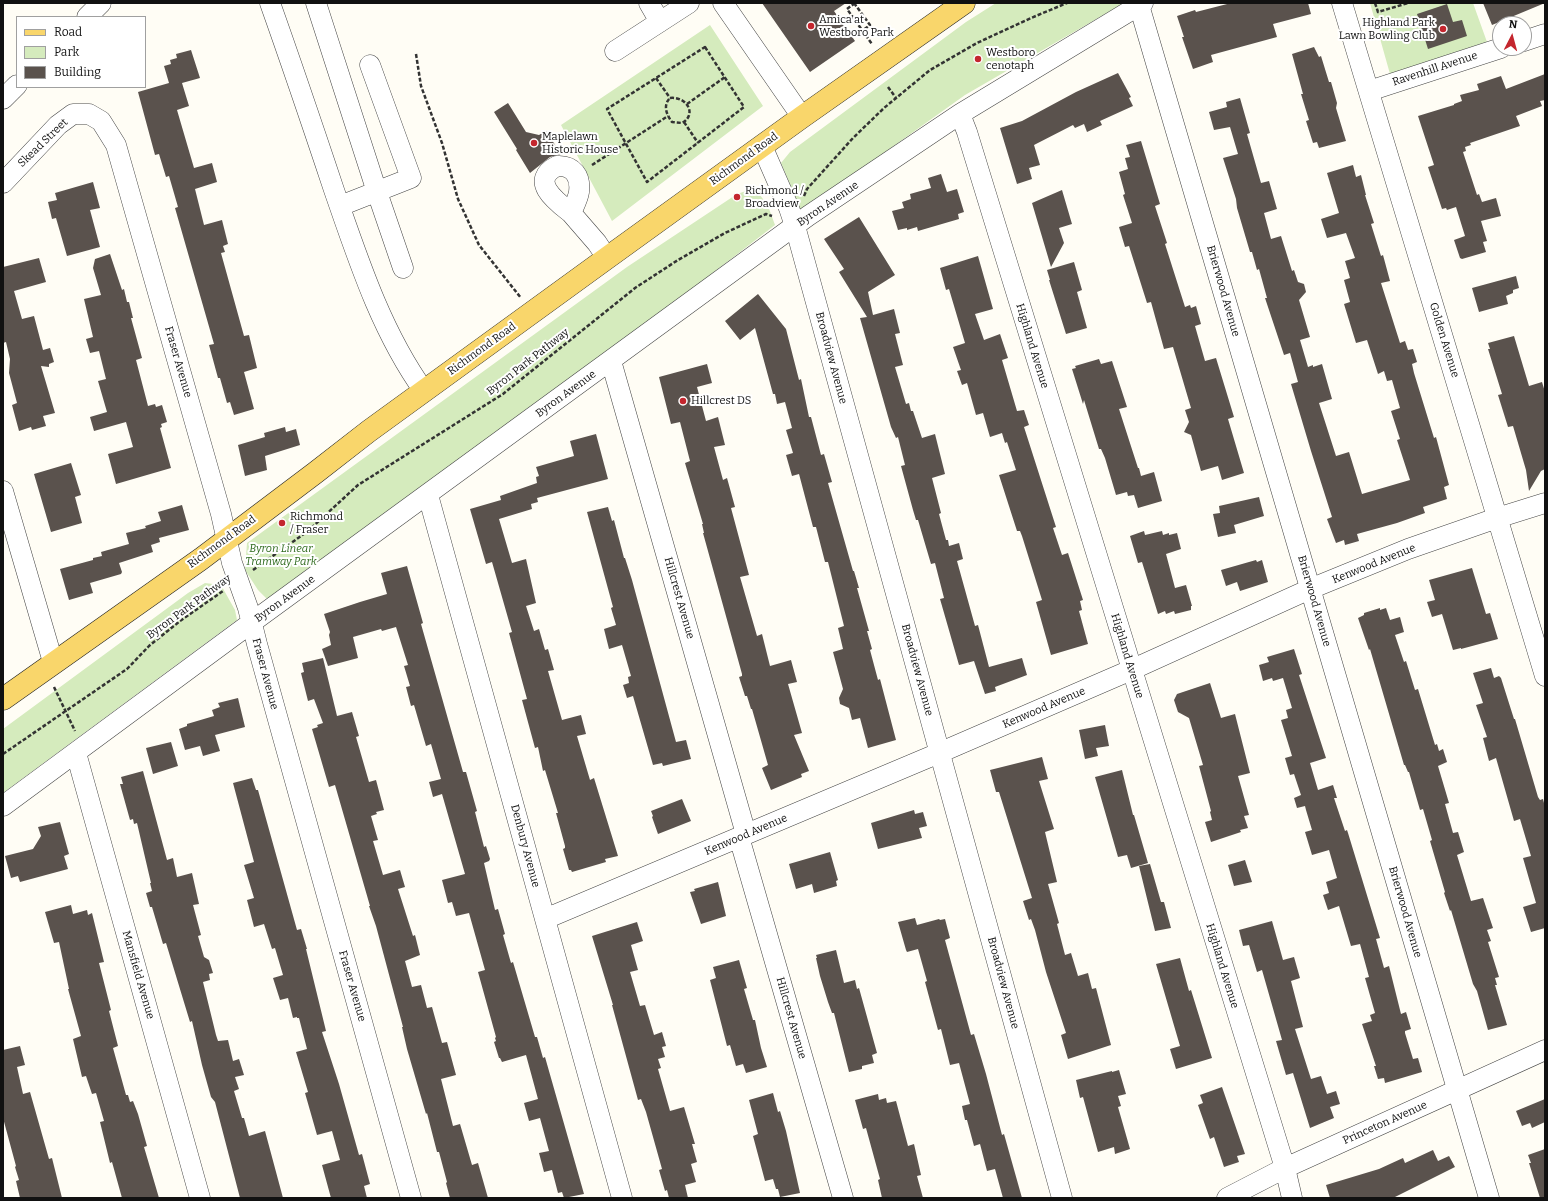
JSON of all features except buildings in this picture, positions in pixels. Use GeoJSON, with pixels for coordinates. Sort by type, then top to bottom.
{"type":"FeatureCollection","features":[{"type":"Feature","properties":{"kind":"main road","name":"Richmond Road"},"geometry":{"type":"LineString","coordinates":[[3,699],[49,665],[201,559],[424,391],[955,6]]}},
{"type":"Feature","properties":{"kind":"street"},"geometry":{"type":"LineString","coordinates":[[88,16],[101,3]]}},
{"type":"Feature","properties":{"kind":"street"},"geometry":{"type":"LineString","coordinates":[[270,3],[340,206],[380,314],[414,377],[424,391]]}},
{"type":"Feature","properties":{"kind":"street"},"geometry":{"type":"LineString","coordinates":[[316,3],[376,192],[403,268]]}},
{"type":"Feature","properties":{"kind":"street"},"geometry":{"type":"LineString","coordinates":[[648,3],[660,22]]}},
{"type":"Feature","properties":{"kind":"street"},"geometry":{"type":"LineString","coordinates":[[615,51],[689,3]]}},
{"type":"Feature","properties":{"kind":"street"},"geometry":{"type":"LineString","coordinates":[[723,3],[802,117]]}},
{"type":"Feature","properties":{"kind":"street","name":"Golden Avenue"},"geometry":{"type":"LineString","coordinates":[[1342,3],[1545,676]]}},
{"type":"Feature","properties":{"kind":"street","name":"Byron Avenue"},"geometry":{"type":"LineString","coordinates":[[3,806],[251,623],[612,361],[792,217],[1141,4]]}},
{"type":"Feature","properties":{"kind":"street","name":"Brierwood Avenue"},"geometry":{"type":"LineString","coordinates":[[1141,4],[1310,589],[1489,1198]]}},
{"type":"Feature","properties":{"kind":"street"},"geometry":{"type":"LineString","coordinates":[[1532,38],[1545,34]]}},
{"type":"Feature","properties":{"kind":"street","name":"Ravenhill Avenue"},"geometry":{"type":"LineString","coordinates":[[1369,91],[1492,51]]}},
{"type":"Feature","properties":{"kind":"street"},"geometry":{"type":"LineString","coordinates":[[340,206],[411,178],[370,65]]}},
{"type":"Feature","properties":{"kind":"street"},"geometry":{"type":"LineString","coordinates":[[3,99],[16,86]]}},
{"type":"Feature","properties":{"kind":"street","name":"Skead Street"},"geometry":{"type":"LineString","coordinates":[[3,183],[58,125],[73,114],[89,114]]}},
{"type":"Feature","properties":{"kind":"street","name":"Fraser Avenue"},"geometry":{"type":"LineString","coordinates":[[89,114],[101,122],[116,145],[227,539],[237,581],[248,608],[411,1198]]}},
{"type":"Feature","properties":{"kind":"street","name":"Highland Avenue"},"geometry":{"type":"LineString","coordinates":[[960,114],[972,147],[1131,670],[1285,1168],[1292,1198]]}},
{"type":"Feature","properties":{"kind":"street","name":"Broadview Avenue"},"geometry":{"type":"LineString","coordinates":[[762,146],[792,217],[1062,1198]]}},
{"type":"Feature","properties":{"kind":"street"},"geometry":{"type":"LineString","coordinates":[[571,213],[579,191],[577,175],[568,167],[557,166],[551,169],[545,180],[547,191],[571,213],[597,243],[607,258]]}},
{"type":"Feature","properties":{"kind":"street","name":"Hillcrest Avenue"},"geometry":{"type":"LineString","coordinates":[[612,361],[842,1198]]}},
{"type":"Feature","properties":{"kind":"street"},"geometry":{"type":"LineString","coordinates":[[3,490],[49,665]]}},
{"type":"Feature","properties":{"kind":"street","name":"Denbury Avenue"},"geometry":{"type":"LineString","coordinates":[[428,495],[622,1198]]}},
{"type":"Feature","properties":{"kind":"street","name":"Kenwood Avenue"},"geometry":{"type":"LineString","coordinates":[[544,919],[939,753],[1131,670],[1310,589],[1408,550],[1497,518],[1545,503]]}},
{"type":"Feature","properties":{"kind":"street","name":"Mansfield Avenue"},"geometry":{"type":"LineString","coordinates":[[80,750],[200,1198]]}},
{"type":"Feature","properties":{"kind":"street","name":"Princeton Avenue"},"geometry":{"type":"LineString","coordinates":[[1227,1198],[1285,1168],[1545,1050]]}},
{"type":"Feature","properties":{"kind":"path"},"geometry":{"type":"LineString","coordinates":[[862,31],[870,25],[855,3],[847,9],[862,31],[874,46]]}},
{"type":"Feature","properties":{"kind":"path","name":"Byron Park Pathway"},"geometry":{"type":"LineString","coordinates":[[3,754],[127,669],[149,646],[180,621],[308,531],[358,485],[503,394],[634,288],[678,260],[725,233],[766,214],[775,217],[792,217],[803,198],[806,189],[853,138],[896,98],[930,70],[977,43],[1067,3]]}},
{"type":"Feature","properties":{"kind":"path"},"geometry":{"type":"LineString","coordinates":[[1375,3],[1378,12],[1408,3]]}},
{"type":"Feature","properties":{"kind":"path"},"geometry":{"type":"LineString","coordinates":[[705,47],[725,77],[744,107],[648,182],[608,109],[705,47]]}},
{"type":"Feature","properties":{"kind":"path"},"geometry":{"type":"LineString","coordinates":[[416,54],[420,86],[442,143],[458,199],[479,245],[521,299]]}},
{"type":"Feature","properties":{"kind":"path"},"geometry":{"type":"LineString","coordinates":[[687,104],[725,77]]}},
{"type":"Feature","properties":{"kind":"path"},"geometry":{"type":"LineString","coordinates":[[656,78],[670,98]]}},
{"type":"Feature","properties":{"kind":"path"},"geometry":{"type":"LineString","coordinates":[[888,87],[896,98]]}},
{"type":"Feature","properties":{"kind":"path"},"geometry":{"type":"LineString","coordinates":[[670,98],[678,98],[687,104],[690,112],[687,120],[680,124],[674,123],[668,116],[665,108],[670,98]]}},
{"type":"Feature","properties":{"kind":"path"},"geometry":{"type":"LineString","coordinates":[[577,175],[668,116]]}},
{"type":"Feature","properties":{"kind":"path"},"geometry":{"type":"LineString","coordinates":[[684,122],[698,143]]}},
{"type":"Feature","properties":{"kind":"path"},"geometry":{"type":"LineString","coordinates":[[49,665],[80,750]]}},
{"type":"Feature","properties":{"kind":"green space"},"geometry":{"type":"Polygon","coordinates":[[[996,3],[1124,3],[965,95],[800,213],[781,163],[790,152],[966,22],[996,3]]]}},
{"type":"Feature","properties":{"kind":"green space"},"geometry":{"type":"Polygon","coordinates":[[[1370,3],[1473,3],[1487,42],[1390,74],[1370,3]]]}},
{"type":"Feature","properties":{"kind":"green space"},"geometry":{"type":"Polygon","coordinates":[[[710,25],[763,106],[612,221],[561,125],[710,25]]]}},
{"type":"Feature","properties":{"kind":"green space","name":"Byron Linear Tramway Park"},"geometry":{"type":"Polygon","coordinates":[[[755,188],[768,206],[775,225],[614,349],[269,601],[258,590],[245,570],[247,543],[627,267],[737,194],[755,188]]]}},
{"type":"Feature","properties":{"kind":"green space","name":"Byron Linear Tramway Park"},"geometry":{"type":"Polygon","coordinates":[[[205,583],[221,585],[235,610],[237,620],[3,793],[3,729],[188,593],[205,583]]]}},
{"type":"Feature","properties":{"kind":"place","name":"Amica at Westboro Park"},"geometry":{"type":"Point","coordinates":[811,26]}},
{"type":"Feature","properties":{"kind":"place","name":"Highland Park Lawn Bowling Club"},"geometry":{"type":"Point","coordinates":[1443,29]}},
{"type":"Feature","properties":{"kind":"place","name":"Westboro cenotaph"},"geometry":{"type":"Point","coordinates":[978,59]}},
{"type":"Feature","properties":{"kind":"place","name":"Maplelawn Historic House"},"geometry":{"type":"Point","coordinates":[534,143]}},
{"type":"Feature","properties":{"kind":"place","name":"Richmond / Broadview"},"geometry":{"type":"Point","coordinates":[737,197]}},
{"type":"Feature","properties":{"kind":"place","name":"Hillcrest DS"},"geometry":{"type":"Point","coordinates":[683,401]}},
{"type":"Feature","properties":{"kind":"place","name":"Richmond / Fraser"},"geometry":{"type":"Point","coordinates":[282,523]}}]}
